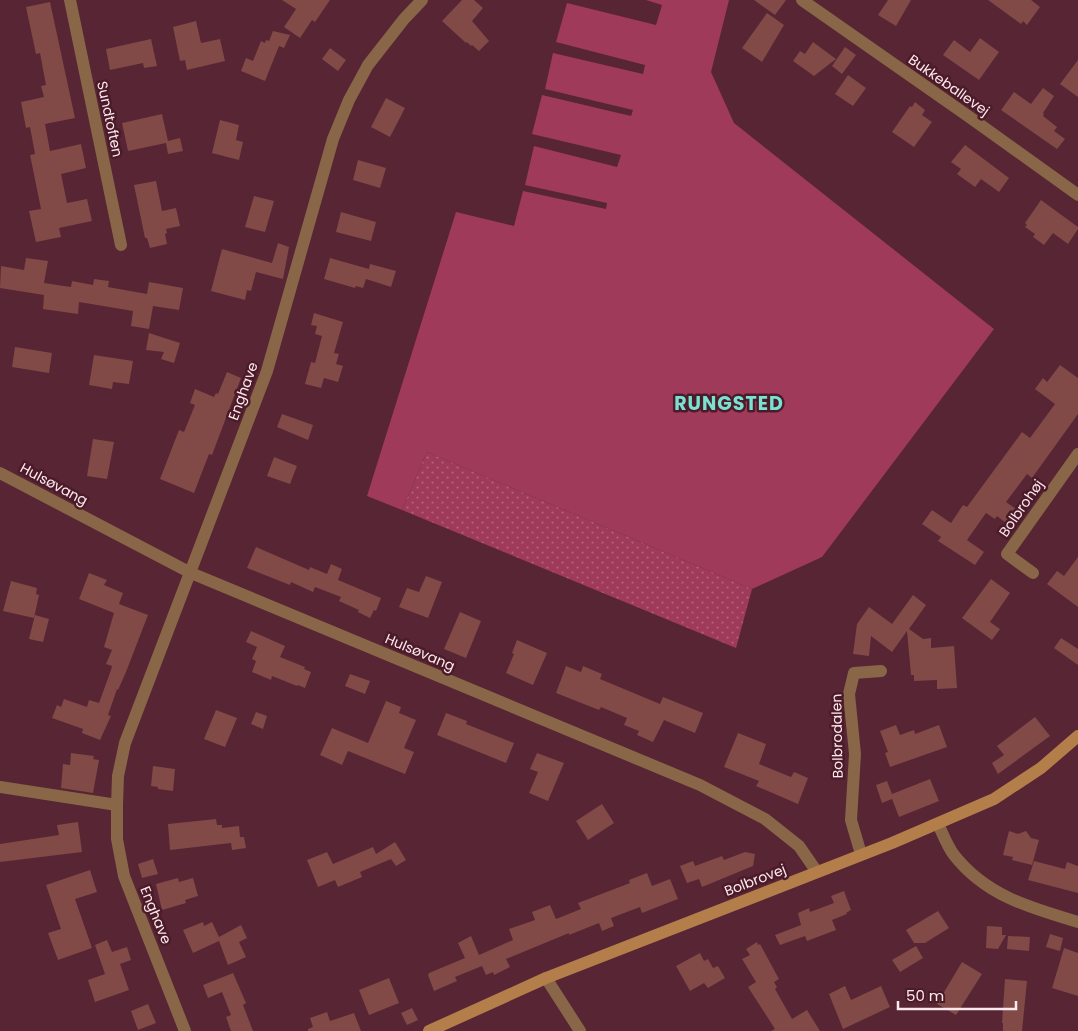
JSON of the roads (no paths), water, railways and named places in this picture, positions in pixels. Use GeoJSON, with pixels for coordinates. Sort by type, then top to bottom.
{"type":"FeatureCollection","features":[{"type":"Feature","properties":{"kind":"street","name":"Sundtoften"},"geometry":{"type":"LineString","coordinates":[[70,0],[121,245]]}},
{"type":"Feature","properties":{"kind":"street","name":"Enghave"},"geometry":{"type":"LineString","coordinates":[[185,1031],[124,876],[117,839],[116,805],[118,776],[125,743],[267,371],[333,139],[349,100],[368,65],[404,19],[422,0]]}},
{"type":"Feature","properties":{"kind":"street","name":"Bukkeballevej"},"geometry":{"type":"LineString","coordinates":[[802,0],[1078,195]]}},
{"type":"Feature","properties":{"kind":"street","name":"Bolbrohøj"},"geometry":{"type":"LineString","coordinates":[[1033,572],[1007,554],[1078,454]]}},
{"type":"Feature","properties":{"kind":"street","name":"Hulsøvang"},"geometry":{"type":"LineString","coordinates":[[0,472],[191,573],[700,785],[765,819],[799,846],[817,872]]}},
{"type":"Feature","properties":{"kind":"street","name":"Bolbrodalen"},"geometry":{"type":"LineString","coordinates":[[861,854],[851,820],[856,754],[849,694],[854,674],[881,671]]}},
{"type":"Feature","properties":{"kind":"street","name":"Bolbrovej"},"geometry":{"type":"LineString","coordinates":[[429,1031],[546,978],[938,824],[994,799],[1041,768],[1078,736]]}},
{"type":"Feature","properties":{"kind":"street"},"geometry":{"type":"LineString","coordinates":[[0,786],[116,805]]}},
{"type":"Feature","properties":{"kind":"street"},"geometry":{"type":"LineString","coordinates":[[938,824],[954,854],[976,877],[1000,894],[1029,908],[1078,922]]}},
{"type":"Feature","properties":{"kind":"street"},"geometry":{"type":"LineString","coordinates":[[546,978],[580,1031]]}},
{"type":"Feature","properties":{"kind":"district","name":"RUNGSTED"},"geometry":{"type":"Point","coordinates":[729,403]}}]}
